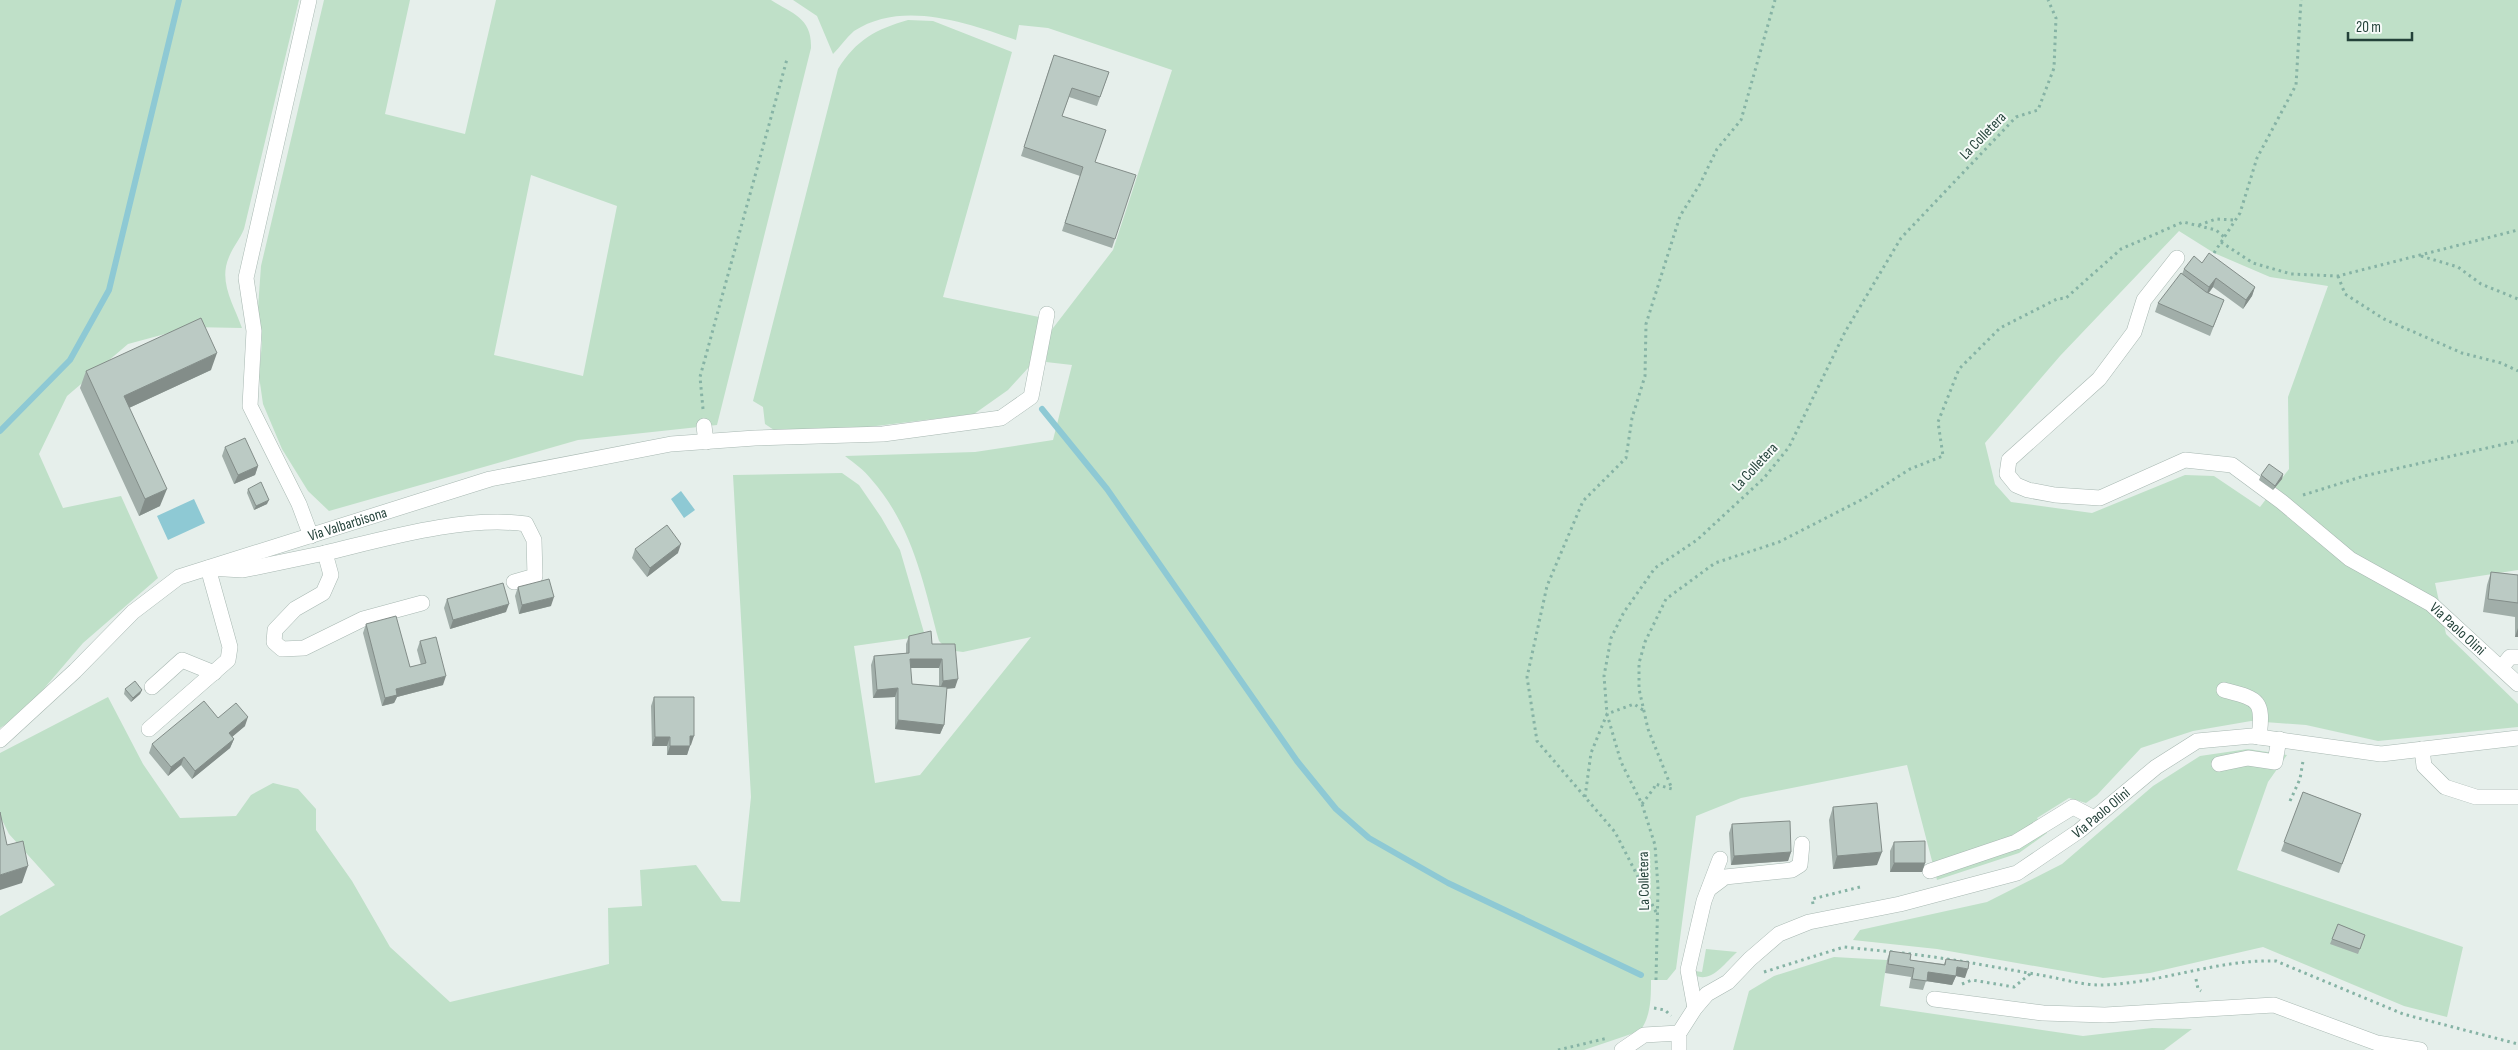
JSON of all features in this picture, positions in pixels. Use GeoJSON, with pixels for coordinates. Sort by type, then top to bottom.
{"type":"FeatureCollection","features":[{"type":"Feature","properties":{"kind":"street"},"geometry":{"type":"LineString","coordinates":[[309,0],[246,278],[254,331],[250,406],[298,504],[311,536]]}},
{"type":"Feature","properties":{"kind":"street","name":"Via Paolo Olini"},"geometry":{"type":"LineString","coordinates":[[2177,258],[2144,300],[2134,332],[2099,379],[2009,460],[2007,474],[2016,485],[2028,490],[2055,496],[2100,498],[2185,460],[2232,465],[2276,498],[2350,559],[2431,604],[2502,667],[2518,684]]}},
{"type":"Feature","properties":{"kind":"street","name":"Via Valbarbisona"},"geometry":{"type":"LineString","coordinates":[[0,740],[75,671],[132,612],[179,577],[490,479],[616,453],[755,438],[883,434],[1001,418],[1032,397],[1047,314]]}},
{"type":"Feature","properties":{"kind":"street"},"geometry":{"type":"LineString","coordinates":[[704,426],[706,442]]}},
{"type":"Feature","properties":{"kind":"street"},"geometry":{"type":"LineString","coordinates":[[149,729],[228,660],[230,647],[208,568],[243,570],[406,534],[491,521],[526,524],[534,540],[535,576],[514,582]]}},
{"type":"Feature","properties":{"kind":"street"},"geometry":{"type":"LineString","coordinates":[[325,553],[331,575],[324,593],[295,609],[275,630],[274,642],[277,647],[304,648],[363,619],[422,603]]}},
{"type":"Feature","properties":{"kind":"street"},"geometry":{"type":"LineString","coordinates":[[2502,667],[2510,657],[2518,657]]}},
{"type":"Feature","properties":{"kind":"street"},"geometry":{"type":"LineString","coordinates":[[152,687],[182,660],[214,673]]}},
{"type":"Feature","properties":{"kind":"street"},"geometry":{"type":"LineString","coordinates":[[2224,690],[2250,697],[2259,704],[2262,716],[2259,737]]}},
{"type":"Feature","properties":{"kind":"street","name":"Via Paolo Olini"},"geometry":{"type":"LineString","coordinates":[[1679,1034],[1695,1008],[1707,994],[1728,982],[1750,958],[1779,934],[1809,922],[1900,904],[2017,873],[2079,831],[2156,767],[2196,741],[2259,737],[2381,754],[2518,738]]}},
{"type":"Feature","properties":{"kind":"street"},"geometry":{"type":"LineString","coordinates":[[2219,764],[2248,758],[2274,762],[2278,739]]}},
{"type":"Feature","properties":{"kind":"street"},"geometry":{"type":"LineString","coordinates":[[2422,749],[2424,766],[2445,787],[2476,798],[2518,797]]}},
{"type":"Feature","properties":{"kind":"street"},"geometry":{"type":"LineString","coordinates":[[1930,871],[2016,842],[2072,807],[2094,818]]}},
{"type":"Feature","properties":{"kind":"street"},"geometry":{"type":"LineString","coordinates":[[1709,889],[1725,877],[1792,870],[1800,865],[1802,844]]}},
{"type":"Feature","properties":{"kind":"street"},"geometry":{"type":"LineString","coordinates":[[1695,1008],[1688,970],[1709,889],[1720,859]]}},
{"type":"Feature","properties":{"kind":"street"},"geometry":{"type":"LineString","coordinates":[[1934,999],[2043,1013],[2105,1015],[2274,1005],[2377,1043],[2420,1050]]}},
{"type":"Feature","properties":{"kind":"street"},"geometry":{"type":"LineString","coordinates":[[1622,1050],[1644,1035],[1679,1034],[1678,1050]]}},
{"type":"Feature","properties":{"kind":"path"},"geometry":{"type":"LineString","coordinates":[[1656,913],[1615,832],[1537,741],[1527,677],[1546,586],[1583,501],[1626,458],[1632,418],[1645,376],[1646,324],[1680,216],[1700,184],[1717,149],[1741,120],[1775,0]]}},
{"type":"Feature","properties":{"kind":"path","name":"La Colletera"},"geometry":{"type":"LineString","coordinates":[[1656,980],[1655,845],[1642,804],[1621,762],[1607,714],[1604,676],[1611,638],[1624,612],[1655,568],[1697,540],[1764,478],[1789,447],[1845,332],[1901,238],[2016,117],[2038,110],[2054,68],[2056,18],[2048,0]]}},
{"type":"Feature","properties":{"kind":"path"},"geometry":{"type":"LineString","coordinates":[[2214,253],[2240,213],[2257,158],[2296,85],[2301,0]]}},
{"type":"Feature","properties":{"kind":"path"},"geometry":{"type":"LineString","coordinates":[[704,426],[700,377],[787,59]]}},
{"type":"Feature","properties":{"kind":"path"},"geometry":{"type":"LineString","coordinates":[[2199,225],[2216,219],[2235,220]]}},
{"type":"Feature","properties":{"kind":"path"},"geometry":{"type":"LineString","coordinates":[[1642,804],[1655,784],[1672,788],[1648,728],[1639,689],[1639,663],[1645,642],[1666,599],[1715,563],[1778,542],[1863,500],[1910,469],[1943,456],[1938,422],[1959,369],[2000,328],[2057,300],[2066,298],[2121,249],[2183,222],[2216,230],[2224,237]]}},
{"type":"Feature","properties":{"kind":"path"},"geometry":{"type":"LineString","coordinates":[[2221,242],[2253,263],[2291,274],[2338,276],[2518,230]]}},
{"type":"Feature","properties":{"kind":"path"},"geometry":{"type":"LineString","coordinates":[[2420,256],[2458,266],[2481,284],[2518,299]]}},
{"type":"Feature","properties":{"kind":"path"},"geometry":{"type":"LineString","coordinates":[[2338,276],[2345,294],[2384,319],[2462,353],[2501,363],[2518,371]]}},
{"type":"Feature","properties":{"kind":"path"},"geometry":{"type":"LineString","coordinates":[[2276,498],[2518,441]]}},
{"type":"Feature","properties":{"kind":"path"},"geometry":{"type":"LineString","coordinates":[[1585,797],[1591,753],[1607,714],[1634,704],[1645,712]]}},
{"type":"Feature","properties":{"kind":"path"},"geometry":{"type":"LineString","coordinates":[[2290,801],[2300,779],[2306,743]]}},
{"type":"Feature","properties":{"kind":"path"},"geometry":{"type":"LineString","coordinates":[[1765,971],[1844,947],[1952,959],[2099,985],[2154,978],[2253,960],[2276,961],[2404,1014],[2518,1044]]}},
{"type":"Feature","properties":{"kind":"path"},"geometry":{"type":"LineString","coordinates":[[1972,980],[2014,987],[2030,973]]}},
{"type":"Feature","properties":{"kind":"path"},"geometry":{"type":"LineString","coordinates":[[1558,1050],[1611,1038]]}},
{"type":"Feature","properties":{"kind":"green space"},"geometry":{"type":"Polygon","coordinates":[[[0,0],[299,0],[244,229],[226,266],[225,275],[228,293],[242,328],[191,327],[128,344],[67,396],[39,454],[63,508],[121,496],[158,578],[83,643],[23,713],[0,728],[0,0]]]}},
{"type":"Feature","properties":{"kind":"green space"},"geometry":{"type":"Polygon","coordinates":[[[324,0],[410,0],[385,114],[465,134],[496,0],[771,0],[794,13],[805,23],[811,48],[717,425],[578,440],[329,511],[308,491],[282,449],[263,404],[259,376],[262,342],[258,308],[261,266],[324,0]],[[531,175],[494,355],[583,376],[617,206],[531,175]]]}},
{"type":"Feature","properties":{"kind":"green space"},"geometry":{"type":"Polygon","coordinates":[[[793,0],[2518,0],[2518,570],[2435,583],[2446,634],[2518,704],[2518,727],[2378,741],[2306,725],[2251,721],[2193,731],[2141,748],[2097,795],[2086,803],[2069,798],[2037,818],[2047,833],[2019,853],[1937,880],[1907,765],[1741,798],[1696,816],[1676,969],[1667,980],[1651,980],[1650,1007],[1644,1025],[1640,1031],[1584,1050],[0,1050],[0,916],[55,885],[9,834],[0,816],[0,753],[108,697],[143,764],[180,818],[236,816],[251,795],[273,783],[298,789],[316,809],[316,830],[352,881],[390,947],[450,1002],[609,964],[608,908],[642,906],[640,870],[696,865],[722,901],[740,902],[751,797],[733,475],[842,473],[859,485],[881,517],[900,550],[925,636],[854,646],[875,783],[920,775],[1031,637],[963,652],[948,650],[939,641],[922,576],[907,536],[897,516],[868,476],[845,456],[975,452],[1053,440],[1072,365],[1046,362],[1050,332],[1113,250],[1172,70],[1048,28],[1019,25],[1016,40],[955,21],[913,15],[892,17],[873,22],[854,31],[833,54],[817,16],[793,0]],[[2179,231],[2060,356],[1985,443],[1995,484],[2011,502],[2092,513],[2185,475],[2214,476],[2260,507],[2289,469],[2288,397],[2328,286],[2270,277],[2214,253],[2179,231]]]}},
{"type":"Feature","properties":{"kind":"green space"},"geometry":{"type":"Polygon","coordinates":[[[908,20],[933,21],[1012,52],[943,297],[1039,317],[1029,367],[1008,390],[974,414],[868,427],[774,430],[765,424],[763,407],[753,401],[838,69],[852,50],[868,37],[886,27],[908,20]]]}},
{"type":"Feature","properties":{"kind":"green space"},"geometry":{"type":"Polygon","coordinates":[[[2248,749],[2287,755],[2268,782],[2237,870],[2463,947],[2447,1017],[2404,1006],[2263,947],[2150,973],[2103,978],[1937,949],[1853,940],[1860,930],[1987,902],[2062,864],[2153,786],[2200,756],[2248,749]]]}},
{"type":"Feature","properties":{"kind":"green space"},"geometry":{"type":"Polygon","coordinates":[[[1706,949],[1737,952],[1720,969],[1708,976],[1702,977],[1688,970],[1702,972],[1706,949]]]}},
{"type":"Feature","properties":{"kind":"green space"},"geometry":{"type":"Polygon","coordinates":[[[1834,957],[1887,960],[1880,1006],[2083,1036],[2152,1028],[2192,1029],[2164,1050],[1733,1050],[1749,991],[1774,976],[1834,957]]]}},
{"type":"Feature","properties":{"kind":"water"},"geometry":{"type":"Polygon","coordinates":[[[681,491],[695,510],[684,518],[671,499],[681,491]]]}},
{"type":"Feature","properties":{"kind":"water"},"geometry":{"type":"Polygon","coordinates":[[[194,499],[205,523],[168,540],[157,516],[194,499]]]}},
{"type":"Feature","properties":{"kind":"building"},"geometry":{"type":"Polygon","coordinates":[[[1054,55],[1109,72],[1100,97],[1072,88],[1062,116],[1106,130],[1095,162],[1136,175],[1115,239],[1065,223],[1083,167],[1024,147],[1054,55]]]}},
{"type":"Feature","properties":{"kind":"building"},"geometry":{"type":"Polygon","coordinates":[[[2209,253],[2255,287],[2246,300],[2216,278],[2209,287],[2184,269],[2194,256],[2202,263],[2209,253]]]}},
{"type":"Feature","properties":{"kind":"building"},"geometry":{"type":"Polygon","coordinates":[[[2181,273],[2206,292],[2224,300],[2213,327],[2158,303],[2181,273]]]}},
{"type":"Feature","properties":{"kind":"building"},"geometry":{"type":"Polygon","coordinates":[[[201,318],[217,353],[124,396],[167,489],[145,499],[86,371],[201,318]]]}},
{"type":"Feature","properties":{"kind":"building"},"geometry":{"type":"Polygon","coordinates":[[[245,438],[258,466],[238,475],[225,447],[245,438]]]}},
{"type":"Feature","properties":{"kind":"building"},"geometry":{"type":"Polygon","coordinates":[[[2269,464],[2283,474],[2275,486],[2261,475],[2269,464]]]}},
{"type":"Feature","properties":{"kind":"building"},"geometry":{"type":"Polygon","coordinates":[[[261,482],[269,500],[256,506],[248,489],[261,482]]]}},
{"type":"Feature","properties":{"kind":"building"},"geometry":{"type":"Polygon","coordinates":[[[667,525],[681,544],[650,568],[635,549],[667,525]]]}},
{"type":"Feature","properties":{"kind":"building"},"geometry":{"type":"Polygon","coordinates":[[[2491,572],[2518,575],[2518,603],[2488,599],[2491,572]]]}},
{"type":"Feature","properties":{"kind":"building"},"geometry":{"type":"Polygon","coordinates":[[[549,579],[554,597],[522,605],[518,587],[549,579]]]}},
{"type":"Feature","properties":{"kind":"building"},"geometry":{"type":"Polygon","coordinates":[[[503,583],[509,604],[453,620],[447,599],[503,583]]]}},
{"type":"Feature","properties":{"kind":"building"},"geometry":{"type":"Polygon","coordinates":[[[396,616],[410,667],[426,663],[420,641],[436,637],[446,676],[396,689],[397,695],[385,698],[366,624],[396,616]]]}},
{"type":"Feature","properties":{"kind":"building"},"geometry":{"type":"Polygon","coordinates":[[[931,631],[932,644],[955,644],[958,679],[943,681],[942,659],[910,659],[912,684],[947,687],[944,725],[898,720],[898,688],[877,690],[874,656],[909,653],[909,636],[931,631]]]}},
{"type":"Feature","properties":{"kind":"building"},"geometry":{"type":"Polygon","coordinates":[[[135,681],[142,690],[133,698],[125,689],[135,681]]]}},
{"type":"Feature","properties":{"kind":"building"},"geometry":{"type":"Polygon","coordinates":[[[654,697],[694,697],[694,736],[690,736],[690,746],[670,746],[670,737],[655,737],[654,697]]]}},
{"type":"Feature","properties":{"kind":"building"},"geometry":{"type":"Polygon","coordinates":[[[204,701],[218,718],[236,703],[248,717],[229,733],[234,739],[195,771],[184,757],[171,767],[152,744],[204,701]]]}},
{"type":"Feature","properties":{"kind":"building"},"geometry":{"type":"Polygon","coordinates":[[[2303,792],[2361,814],[2342,864],[2284,842],[2303,792]]]}},
{"type":"Feature","properties":{"kind":"building"},"geometry":{"type":"Polygon","coordinates":[[[1877,803],[1882,852],[1837,856],[1833,807],[1877,803]]]}},
{"type":"Feature","properties":{"kind":"building"},"geometry":{"type":"Polygon","coordinates":[[[0,812],[7,845],[23,841],[28,866],[0,875],[0,812]]]}},
{"type":"Feature","properties":{"kind":"building"},"geometry":{"type":"Polygon","coordinates":[[[1790,821],[1791,852],[1734,856],[1732,824],[1790,821]]]}},
{"type":"Feature","properties":{"kind":"building"},"geometry":{"type":"Polygon","coordinates":[[[1925,841],[1925,863],[1894,863],[1894,842],[1925,841]]]}},
{"type":"Feature","properties":{"kind":"building"},"geometry":{"type":"Polygon","coordinates":[[[2338,924],[2365,935],[2360,949],[2332,939],[2338,924]]]}},
{"type":"Feature","properties":{"kind":"building"},"geometry":{"type":"Polygon","coordinates":[[[1890,951],[1911,954],[1910,960],[1945,965],[1946,959],[1969,962],[1968,969],[1957,967],[1956,976],[1928,972],[1927,981],[1912,979],[1914,968],[1888,964],[1890,951]]]}},
{"type":"Feature","properties":{"kind":"waterway"},"geometry":{"type":"LineString","coordinates":[[0,431],[70,360],[109,290],[179,0]]}},
{"type":"Feature","properties":{"kind":"waterway"},"geometry":{"type":"LineString","coordinates":[[1042,409],[1107,489],[1297,761],[1336,809],[1369,838],[1448,883],[1641,975]]}}]}
